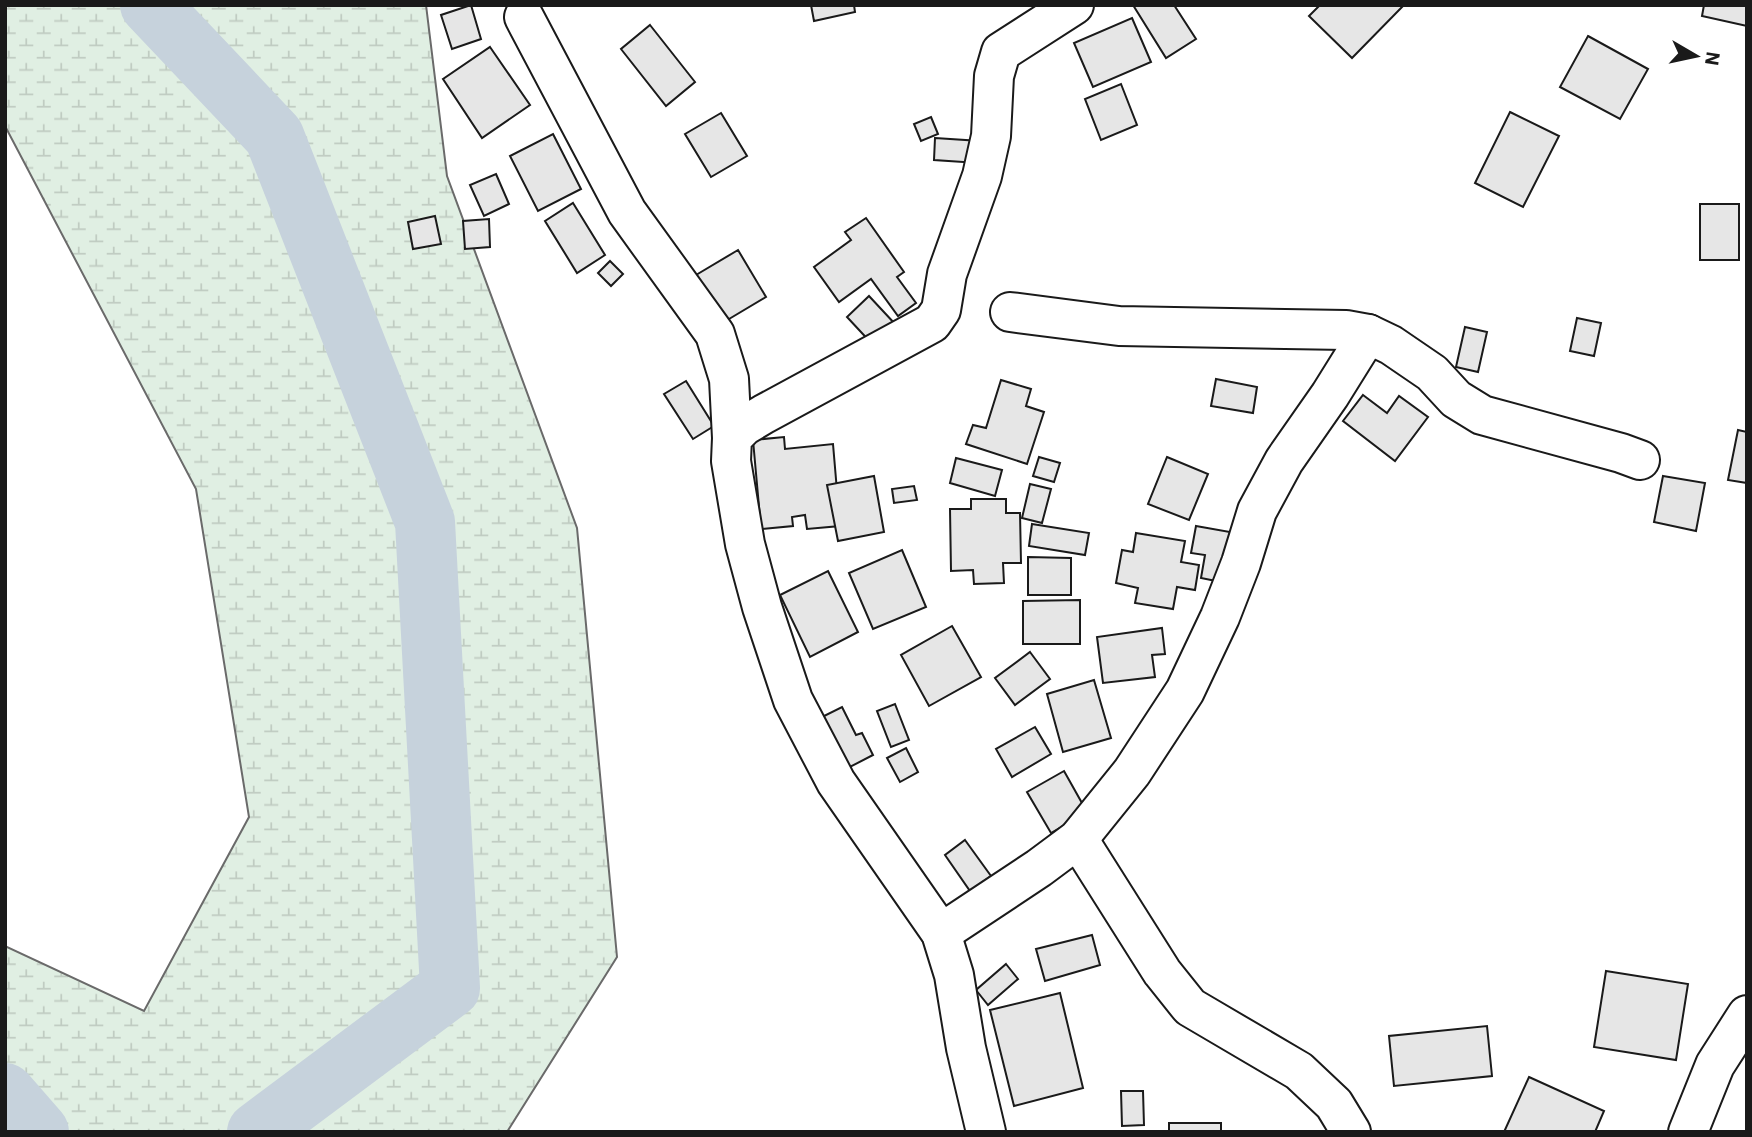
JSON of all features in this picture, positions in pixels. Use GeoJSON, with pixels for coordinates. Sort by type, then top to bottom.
{"type":"FeatureCollection","features":[{"type":"Feature","properties":{"kind":"street"},"geometry":{"type":"LineString","coordinates":[[732,438],[744,426],[764,414],[932,323],[941,310],[947,274],[982,176],[991,136],[995,75],[1002,52],[1074,5]]}},
{"type":"Feature","properties":{"kind":"street"},"geometry":{"type":"LineString","coordinates":[[524,17],[627,212],[715,334],[729,379],[731,461],[745,544],[762,607],[793,700],[836,782],[941,933],[954,975],[986,1132]]}},
{"type":"Feature","properties":{"kind":"street"},"geometry":{"type":"LineString","coordinates":[[1010,312],[1119,326],[1346,330],[1368,334],[1391,345],[1432,373],[1456,399],[1482,415],[1640,460]]}},
{"type":"Feature","properties":{"kind":"street"},"geometry":{"type":"LineString","coordinates":[[941,933],[1040,868],[1078,838],[1132,772],[1185,691],[1220,617],[1257,511],[1284,461],[1368,334]]}},
{"type":"Feature","properties":{"kind":"street"},"geometry":{"type":"LineString","coordinates":[[1078,838],[1162,972],[1190,1007],[1299,1071],[1334,1104],[1352,1132]]}},
{"type":"Feature","properties":{"kind":"street"},"geometry":{"type":"LineString","coordinates":[[1688,1132],[1716,1065],[1747,1014]]}},
{"type":"Feature","properties":{"kind":"green space"},"geometry":{"type":"Polygon","coordinates":[[[5,5],[426,5],[447,176],[577,528],[617,957],[507,1132],[5,1132],[5,946],[144,1011],[249,817],[196,489],[5,126],[5,5]]]}},
{"type":"Feature","properties":{"kind":"building"},"geometry":{"type":"Polygon","coordinates":[[[471,5],[481,39],[452,49],[441,15],[471,5]]]}},
{"type":"Feature","properties":{"kind":"building"},"geometry":{"type":"Polygon","coordinates":[[[811,5],[854,5],[855,12],[814,21],[811,5]]]}},
{"type":"Feature","properties":{"kind":"building"},"geometry":{"type":"Polygon","coordinates":[[[1133,5],[1174,5],[1196,39],[1166,58],[1133,5]]]}},
{"type":"Feature","properties":{"kind":"building"},"geometry":{"type":"Polygon","coordinates":[[[1320,5],[1404,5],[1352,58],[1309,16],[1320,5]]]}},
{"type":"Feature","properties":{"kind":"building"},"geometry":{"type":"Polygon","coordinates":[[[1704,5],[1747,5],[1747,26],[1702,16],[1704,5]]]}},
{"type":"Feature","properties":{"kind":"building"},"geometry":{"type":"Polygon","coordinates":[[[1132,18],[1151,62],[1093,87],[1074,43],[1132,18]]]}},
{"type":"Feature","properties":{"kind":"building"},"geometry":{"type":"Polygon","coordinates":[[[650,25],[695,82],[666,106],[621,49],[650,25]]]}},
{"type":"Feature","properties":{"kind":"building"},"geometry":{"type":"Polygon","coordinates":[[[1588,36],[1648,69],[1620,119],[1560,87],[1588,36]]]}},
{"type":"Feature","properties":{"kind":"building"},"geometry":{"type":"Polygon","coordinates":[[[490,47],[530,105],[482,138],[443,79],[490,47]]]}},
{"type":"Feature","properties":{"kind":"building"},"geometry":{"type":"Polygon","coordinates":[[[1121,84],[1137,125],[1101,140],[1085,99],[1121,84]]]}},
{"type":"Feature","properties":{"kind":"building"},"geometry":{"type":"Polygon","coordinates":[[[1510,112],[1559,136],[1523,207],[1475,183],[1510,112]]]}},
{"type":"Feature","properties":{"kind":"building"},"geometry":{"type":"Polygon","coordinates":[[[721,113],[747,156],[711,177],[685,134],[721,113]]]}},
{"type":"Feature","properties":{"kind":"building"},"geometry":{"type":"Polygon","coordinates":[[[931,117],[938,134],[921,141],[914,124],[931,117]]]}},
{"type":"Feature","properties":{"kind":"building"},"geometry":{"type":"Polygon","coordinates":[[[553,134],[581,189],[538,211],[510,156],[553,134]]]}},
{"type":"Feature","properties":{"kind":"building"},"geometry":{"type":"Polygon","coordinates":[[[935,138],[980,141],[978,163],[934,160],[935,138]]]}},
{"type":"Feature","properties":{"kind":"building"},"geometry":{"type":"Polygon","coordinates":[[[496,174],[509,204],[484,216],[470,185],[496,174]]]}},
{"type":"Feature","properties":{"kind":"building"},"geometry":{"type":"Polygon","coordinates":[[[573,203],[605,255],[577,273],[545,221],[573,203]]]}},
{"type":"Feature","properties":{"kind":"building"},"geometry":{"type":"Polygon","coordinates":[[[1700,204],[1739,204],[1739,260],[1700,260],[1700,204]]]}},
{"type":"Feature","properties":{"kind":"building"},"geometry":{"type":"Polygon","coordinates":[[[435,216],[441,244],[413,249],[408,222],[435,216]]]}},
{"type":"Feature","properties":{"kind":"building"},"geometry":{"type":"Polygon","coordinates":[[[866,218],[904,272],[897,277],[916,303],[898,316],[871,279],[839,302],[814,267],[851,240],[845,232],[866,218]]]}},
{"type":"Feature","properties":{"kind":"building"},"geometry":{"type":"Polygon","coordinates":[[[489,219],[490,247],[465,249],[463,221],[489,219]]]}},
{"type":"Feature","properties":{"kind":"building"},"geometry":{"type":"Polygon","coordinates":[[[738,250],[766,297],[724,322],[696,275],[738,250]]]}},
{"type":"Feature","properties":{"kind":"building"},"geometry":{"type":"Polygon","coordinates":[[[610,261],[623,274],[611,286],[598,273],[610,261]]]}},
{"type":"Feature","properties":{"kind":"building"},"geometry":{"type":"Polygon","coordinates":[[[869,296],[896,325],[874,346],[847,317],[869,296]]]}},
{"type":"Feature","properties":{"kind":"building"},"geometry":{"type":"Polygon","coordinates":[[[1577,318],[1601,323],[1594,356],[1570,351],[1577,318]]]}},
{"type":"Feature","properties":{"kind":"building"},"geometry":{"type":"Polygon","coordinates":[[[1465,327],[1487,332],[1478,372],[1456,367],[1465,327]]]}},
{"type":"Feature","properties":{"kind":"building"},"geometry":{"type":"Polygon","coordinates":[[[1216,379],[1257,387],[1253,413],[1211,406],[1216,379]]]}},
{"type":"Feature","properties":{"kind":"building"},"geometry":{"type":"Polygon","coordinates":[[[1001,380],[1031,389],[1026,406],[1044,412],[1027,464],[966,444],[973,425],[986,428],[1001,380]]]}},
{"type":"Feature","properties":{"kind":"building"},"geometry":{"type":"Polygon","coordinates":[[[686,381],[714,426],[693,439],[664,394],[686,381]]]}},
{"type":"Feature","properties":{"kind":"building"},"geometry":{"type":"Polygon","coordinates":[[[1363,395],[1387,413],[1399,396],[1428,417],[1395,461],[1343,421],[1363,395]]]}},
{"type":"Feature","properties":{"kind":"building"},"geometry":{"type":"Polygon","coordinates":[[[1738,430],[1747,432],[1747,483],[1728,480],[1738,430]]]}},
{"type":"Feature","properties":{"kind":"building"},"geometry":{"type":"Polygon","coordinates":[[[784,437],[785,449],[833,444],[840,526],[807,529],[805,515],[792,517],[793,526],[761,529],[753,440],[784,437]]]}},
{"type":"Feature","properties":{"kind":"building"},"geometry":{"type":"Polygon","coordinates":[[[1039,457],[1060,463],[1054,482],[1033,476],[1039,457]]]}},
{"type":"Feature","properties":{"kind":"building"},"geometry":{"type":"Polygon","coordinates":[[[1167,457],[1208,474],[1189,520],[1148,504],[1167,457]]]}},
{"type":"Feature","properties":{"kind":"building"},"geometry":{"type":"Polygon","coordinates":[[[956,458],[1002,470],[995,496],[950,483],[956,458]]]}},
{"type":"Feature","properties":{"kind":"building"},"geometry":{"type":"Polygon","coordinates":[[[874,476],[884,532],[838,541],[827,485],[874,476]]]}},
{"type":"Feature","properties":{"kind":"building"},"geometry":{"type":"Polygon","coordinates":[[[1663,476],[1705,483],[1696,531],[1654,522],[1663,476]]]}},
{"type":"Feature","properties":{"kind":"building"},"geometry":{"type":"Polygon","coordinates":[[[1030,484],[1051,489],[1042,523],[1022,518],[1030,484]]]}},
{"type":"Feature","properties":{"kind":"building"},"geometry":{"type":"Polygon","coordinates":[[[914,486],[917,500],[894,503],[892,489],[914,486]]]}},
{"type":"Feature","properties":{"kind":"building"},"geometry":{"type":"Polygon","coordinates":[[[971,499],[1006,499],[1006,513],[1020,513],[1021,563],[1003,563],[1004,583],[974,584],[973,570],[951,571],[950,509],[971,509],[971,499]]]}},
{"type":"Feature","properties":{"kind":"building"},"geometry":{"type":"Polygon","coordinates":[[[1032,524],[1089,533],[1085,555],[1029,546],[1032,524]]]}},
{"type":"Feature","properties":{"kind":"building"},"geometry":{"type":"Polygon","coordinates":[[[1196,526],[1230,532],[1221,582],[1201,578],[1205,555],[1191,553],[1196,526]]]}},
{"type":"Feature","properties":{"kind":"building"},"geometry":{"type":"Polygon","coordinates":[[[1136,533],[1185,541],[1181,562],[1199,565],[1195,590],[1177,587],[1173,609],[1135,603],[1138,588],[1116,583],[1122,550],[1133,552],[1136,533]]]}},
{"type":"Feature","properties":{"kind":"building"},"geometry":{"type":"Polygon","coordinates":[[[902,550],[926,607],[873,629],[849,573],[902,550]]]}},
{"type":"Feature","properties":{"kind":"building"},"geometry":{"type":"Polygon","coordinates":[[[1028,557],[1071,558],[1071,595],[1028,595],[1028,557]]]}},
{"type":"Feature","properties":{"kind":"building"},"geometry":{"type":"Polygon","coordinates":[[[828,571],[858,632],[810,657],[780,595],[828,571]]]}},
{"type":"Feature","properties":{"kind":"building"},"geometry":{"type":"Polygon","coordinates":[[[1080,600],[1080,644],[1023,644],[1023,601],[1080,600]]]}},
{"type":"Feature","properties":{"kind":"building"},"geometry":{"type":"Polygon","coordinates":[[[952,626],[981,677],[929,706],[901,655],[952,626]]]}},
{"type":"Feature","properties":{"kind":"building"},"geometry":{"type":"Polygon","coordinates":[[[1162,628],[1165,654],[1152,655],[1155,677],[1103,683],[1097,637],[1162,628]]]}},
{"type":"Feature","properties":{"kind":"building"},"geometry":{"type":"Polygon","coordinates":[[[1030,652],[1050,679],[1015,705],[995,678],[1030,652]]]}},
{"type":"Feature","properties":{"kind":"building"},"geometry":{"type":"Polygon","coordinates":[[[1094,680],[1111,738],[1063,752],[1047,694],[1094,680]]]}},
{"type":"Feature","properties":{"kind":"building"},"geometry":{"type":"Polygon","coordinates":[[[895,704],[909,740],[891,747],[877,711],[895,704]]]}},
{"type":"Feature","properties":{"kind":"building"},"geometry":{"type":"Polygon","coordinates":[[[842,707],[856,735],[862,733],[873,755],[846,769],[820,718],[842,707]]]}},
{"type":"Feature","properties":{"kind":"building"},"geometry":{"type":"Polygon","coordinates":[[[1035,727],[1051,754],[1012,777],[996,749],[1035,727]]]}},
{"type":"Feature","properties":{"kind":"building"},"geometry":{"type":"Polygon","coordinates":[[[906,748],[918,772],[900,782],[887,758],[906,748]]]}},
{"type":"Feature","properties":{"kind":"building"},"geometry":{"type":"Polygon","coordinates":[[[1064,771],[1087,812],[1051,833],[1027,792],[1064,771]]]}},
{"type":"Feature","properties":{"kind":"building"},"geometry":{"type":"Polygon","coordinates":[[[965,840],[991,876],[970,891],[945,855],[965,840]]]}},
{"type":"Feature","properties":{"kind":"building"},"geometry":{"type":"Polygon","coordinates":[[[1092,935],[1100,965],[1045,981],[1036,949],[1092,935]]]}},
{"type":"Feature","properties":{"kind":"building"},"geometry":{"type":"Polygon","coordinates":[[[1006,964],[1018,979],[988,1005],[976,990],[1006,964]]]}},
{"type":"Feature","properties":{"kind":"building"},"geometry":{"type":"Polygon","coordinates":[[[1606,971],[1688,984],[1676,1060],[1594,1047],[1606,971]]]}},
{"type":"Feature","properties":{"kind":"building"},"geometry":{"type":"Polygon","coordinates":[[[1060,993],[1083,1088],[1014,1106],[990,1010],[1060,993]]]}},
{"type":"Feature","properties":{"kind":"building"},"geometry":{"type":"Polygon","coordinates":[[[1487,1026],[1492,1076],[1394,1086],[1389,1036],[1487,1026]]]}},
{"type":"Feature","properties":{"kind":"building"},"geometry":{"type":"Polygon","coordinates":[[[1529,1077],[1604,1111],[1595,1132],[1504,1132],[1529,1077]]]}},
{"type":"Feature","properties":{"kind":"building"},"geometry":{"type":"Polygon","coordinates":[[[1121,1091],[1143,1091],[1144,1125],[1122,1126],[1121,1091]]]}},
{"type":"Feature","properties":{"kind":"building"},"geometry":{"type":"Polygon","coordinates":[[[1169,1123],[1221,1123],[1221,1132],[1169,1132],[1169,1123]]]}},
{"type":"Feature","properties":{"kind":"waterway"},"geometry":{"type":"LineString","coordinates":[[150,5],[274,136],[425,522],[450,988],[257,1132]]}},
{"type":"Feature","properties":{"kind":"waterway"},"geometry":{"type":"LineString","coordinates":[[5,1093],[39,1132]]}}]}
